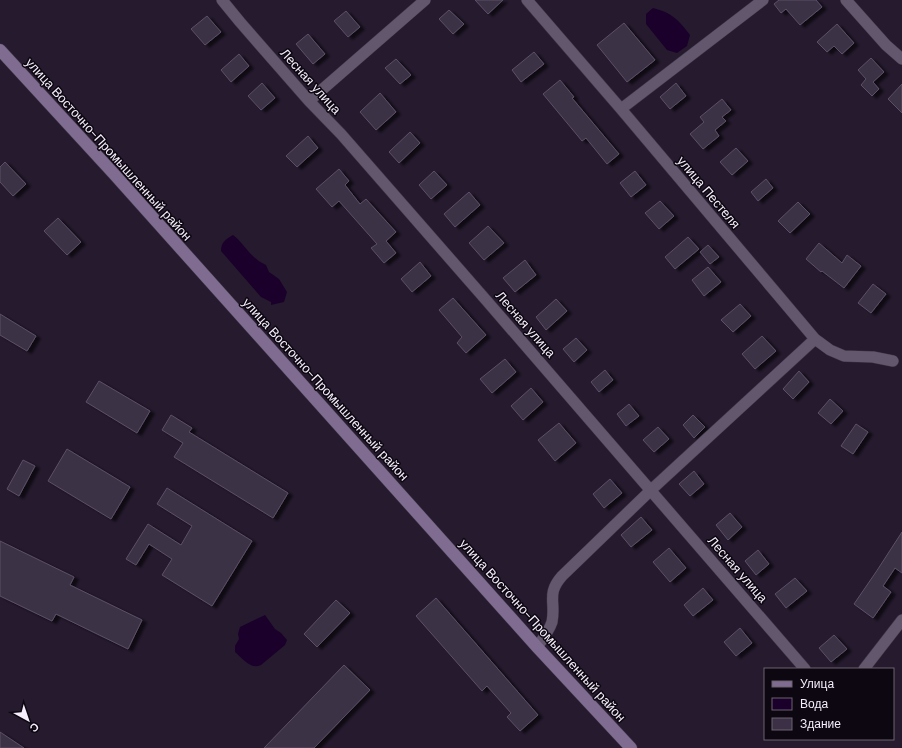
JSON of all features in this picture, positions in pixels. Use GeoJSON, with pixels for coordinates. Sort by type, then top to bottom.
{"type":"FeatureCollection","features":[{"type":"Feature","properties":{"kind":"street","name":"Лесная улица"},"geometry":{"type":"LineString","coordinates":[[222,0],[310,101],[341,134],[804,668]]}},
{"type":"Feature","properties":{"kind":"street"},"geometry":{"type":"LineString","coordinates":[[310,101],[425,0]]}},
{"type":"Feature","properties":{"kind":"street","name":"улица Пестеля"},"geometry":{"type":"LineString","coordinates":[[527,0],[815,339],[830,350],[844,356],[873,357],[893,361]]}},
{"type":"Feature","properties":{"kind":"street"},"geometry":{"type":"LineString","coordinates":[[621,109],[763,0]]}},
{"type":"Feature","properties":{"kind":"street"},"geometry":{"type":"LineString","coordinates":[[846,0],[886,45],[902,59]]}},
{"type":"Feature","properties":{"kind":"street","name":"улица Восточно-Промышленный район"},"geometry":{"type":"LineString","coordinates":[[0,50],[316,398],[537,647],[631,748]]}},
{"type":"Feature","properties":{"kind":"street"},"geometry":{"type":"LineString","coordinates":[[537,647],[548,632],[552,621],[552,593],[555,584],[651,490],[815,339]]}},
{"type":"Feature","properties":{"kind":"street"},"geometry":{"type":"LineString","coordinates":[[865,668],[902,620]]}},
{"type":"Feature","properties":{"kind":"water"},"geometry":{"type":"Polygon","coordinates":[[[653,8],[674,17],[690,35],[687,46],[677,53],[667,50],[646,24],[646,14],[653,8]]]}},
{"type":"Feature","properties":{"kind":"water"},"geometry":{"type":"Polygon","coordinates":[[[233,235],[256,259],[266,265],[269,272],[279,279],[287,292],[284,302],[271,305],[271,302],[261,297],[221,251],[224,241],[233,235]]]}},
{"type":"Feature","properties":{"kind":"water"},"geometry":{"type":"Polygon","coordinates":[[[265,615],[275,629],[287,640],[285,645],[261,665],[250,665],[235,652],[235,646],[239,639],[238,634],[240,627],[265,615]]]}},
{"type":"Feature","properties":{"kind":"building"},"geometry":{"type":"Polygon","coordinates":[[[475,0],[503,0],[488,14],[475,0]]]}},
{"type":"Feature","properties":{"kind":"building"},"geometry":{"type":"Polygon","coordinates":[[[779,0],[816,0],[822,7],[800,25],[786,9],[781,13],[774,4],[779,0]]]}},
{"type":"Feature","properties":{"kind":"building"},"geometry":{"type":"Polygon","coordinates":[[[449,10],[464,24],[453,34],[439,19],[449,10]]]}},
{"type":"Feature","properties":{"kind":"building"},"geometry":{"type":"Polygon","coordinates":[[[346,11],[360,27],[348,37],[334,21],[346,11]]]}},
{"type":"Feature","properties":{"kind":"building"},"geometry":{"type":"Polygon","coordinates":[[[207,16],[221,32],[205,45],[191,29],[207,16]]]}},
{"type":"Feature","properties":{"kind":"building"},"geometry":{"type":"Polygon","coordinates":[[[624,23],[655,60],[627,82],[597,45],[624,23]]]}},
{"type":"Feature","properties":{"kind":"building"},"geometry":{"type":"Polygon","coordinates":[[[837,24],[854,43],[842,54],[834,46],[827,52],[817,42],[837,24]]]}},
{"type":"Feature","properties":{"kind":"building"},"geometry":{"type":"Polygon","coordinates":[[[308,34],[325,54],[313,64],[296,44],[308,34]]]}},
{"type":"Feature","properties":{"kind":"building"},"geometry":{"type":"Polygon","coordinates":[[[534,52],[544,64],[521,82],[512,70],[534,52]]]}},
{"type":"Feature","properties":{"kind":"building"},"geometry":{"type":"Polygon","coordinates":[[[239,54],[249,66],[231,82],[221,70],[239,54]]]}},
{"type":"Feature","properties":{"kind":"building"},"geometry":{"type":"Polygon","coordinates":[[[871,58],[884,72],[873,82],[879,89],[872,96],[861,85],[866,79],[858,70],[871,58]]]}},
{"type":"Feature","properties":{"kind":"building"},"geometry":{"type":"Polygon","coordinates":[[[396,59],[411,75],[400,84],[385,68],[396,59]]]}},
{"type":"Feature","properties":{"kind":"building"},"geometry":{"type":"Polygon","coordinates":[[[560,80],[574,97],[572,98],[619,154],[607,164],[586,138],[582,141],[543,94],[560,80]]]}},
{"type":"Feature","properties":{"kind":"building"},"geometry":{"type":"Polygon","coordinates":[[[262,83],[275,98],[261,110],[248,96],[262,83]]]}},
{"type":"Feature","properties":{"kind":"building"},"geometry":{"type":"Polygon","coordinates":[[[676,83],[686,96],[670,109],[660,97],[676,83]]]}},
{"type":"Feature","properties":{"kind":"building"},"geometry":{"type":"Polygon","coordinates":[[[902,84],[902,113],[888,99],[902,84]]]}},
{"type":"Feature","properties":{"kind":"building"},"geometry":{"type":"Polygon","coordinates":[[[380,93],[396,112],[376,130],[360,112],[380,93]]]}},
{"type":"Feature","properties":{"kind":"building"},"geometry":{"type":"Polygon","coordinates":[[[722,99],[731,110],[722,117],[726,121],[715,130],[719,136],[703,149],[690,134],[704,122],[700,117],[722,99]]]}},
{"type":"Feature","properties":{"kind":"building"},"geometry":{"type":"Polygon","coordinates":[[[410,132],[420,143],[399,163],[389,152],[410,132]]]}},
{"type":"Feature","properties":{"kind":"building"},"geometry":{"type":"Polygon","coordinates":[[[308,136],[318,148],[297,167],[286,156],[308,136]]]}},
{"type":"Feature","properties":{"kind":"building"},"geometry":{"type":"Polygon","coordinates":[[[736,148],[748,161],[732,175],[720,162],[736,148]]]}},
{"type":"Feature","properties":{"kind":"building"},"geometry":{"type":"Polygon","coordinates":[[[5,162],[26,184],[13,196],[0,182],[0,167],[5,162]]]}},
{"type":"Feature","properties":{"kind":"building"},"geometry":{"type":"Polygon","coordinates":[[[339,169],[349,181],[345,185],[360,204],[366,199],[396,232],[386,241],[396,253],[384,263],[371,248],[377,244],[339,201],[332,207],[316,189],[339,169]]]}},
{"type":"Feature","properties":{"kind":"building"},"geometry":{"type":"Polygon","coordinates":[[[434,171],[447,185],[431,199],[419,185],[434,171]]]}},
{"type":"Feature","properties":{"kind":"building"},"geometry":{"type":"Polygon","coordinates":[[[635,171],[646,185],[631,197],[620,183],[635,171]]]}},
{"type":"Feature","properties":{"kind":"building"},"geometry":{"type":"Polygon","coordinates":[[[766,179],[773,188],[758,201],[751,192],[766,179]]]}},
{"type":"Feature","properties":{"kind":"building"},"geometry":{"type":"Polygon","coordinates":[[[469,192],[480,205],[455,227],[444,214],[469,192]]]}},
{"type":"Feature","properties":{"kind":"building"},"geometry":{"type":"Polygon","coordinates":[[[660,201],[674,216],[659,229],[645,213],[660,201]]]}},
{"type":"Feature","properties":{"kind":"building"},"geometry":{"type":"Polygon","coordinates":[[[798,202],[810,214],[790,233],[778,221],[798,202]]]}},
{"type":"Feature","properties":{"kind":"building"},"geometry":{"type":"Polygon","coordinates":[[[58,218],[81,242],[67,255],[44,231],[58,218]]]}},
{"type":"Feature","properties":{"kind":"building"},"geometry":{"type":"Polygon","coordinates":[[[488,226],[504,243],[484,260],[469,243],[488,226]]]}},
{"type":"Feature","properties":{"kind":"building"},"geometry":{"type":"Polygon","coordinates":[[[688,237],[699,249],[675,269],[665,257],[688,237]]]}},
{"type":"Feature","properties":{"kind":"building"},"geometry":{"type":"Polygon","coordinates":[[[819,243],[842,263],[847,255],[861,266],[844,288],[822,271],[821,272],[806,259],[819,243]]]}},
{"type":"Feature","properties":{"kind":"building"},"geometry":{"type":"Polygon","coordinates":[[[708,245],[719,257],[710,264],[700,252],[708,245]]]}},
{"type":"Feature","properties":{"kind":"building"},"geometry":{"type":"Polygon","coordinates":[[[525,260],[536,275],[515,292],[503,278],[525,260]]]}},
{"type":"Feature","properties":{"kind":"building"},"geometry":{"type":"Polygon","coordinates":[[[420,262],[431,276],[412,292],[401,279],[420,262]]]}},
{"type":"Feature","properties":{"kind":"building"},"geometry":{"type":"Polygon","coordinates":[[[708,267],[721,282],[704,296],[692,280],[708,267]]]}},
{"type":"Feature","properties":{"kind":"building"},"geometry":{"type":"Polygon","coordinates":[[[873,284],[886,294],[871,313],[858,303],[873,284]]]}},
{"type":"Feature","properties":{"kind":"building"},"geometry":{"type":"Polygon","coordinates":[[[453,298],[486,335],[466,353],[457,343],[462,337],[439,310],[453,298]]]}},
{"type":"Feature","properties":{"kind":"building"},"geometry":{"type":"Polygon","coordinates":[[[556,299],[567,311],[546,330],[536,317],[556,299]]]}},
{"type":"Feature","properties":{"kind":"building"},"geometry":{"type":"Polygon","coordinates":[[[740,304],[751,316],[733,332],[721,320],[740,304]]]}},
{"type":"Feature","properties":{"kind":"building"},"geometry":{"type":"Polygon","coordinates":[[[0,314],[36,336],[27,351],[0,335],[0,314]]]}},
{"type":"Feature","properties":{"kind":"building"},"geometry":{"type":"Polygon","coordinates":[[[762,336],[776,351],[755,369],[742,354],[762,336]]]}},
{"type":"Feature","properties":{"kind":"building"},"geometry":{"type":"Polygon","coordinates":[[[576,338],[587,350],[574,362],[563,349],[576,338]]]}},
{"type":"Feature","properties":{"kind":"building"},"geometry":{"type":"Polygon","coordinates":[[[505,359],[516,372],[492,393],[480,379],[505,359]]]}},
{"type":"Feature","properties":{"kind":"building"},"geometry":{"type":"Polygon","coordinates":[[[605,370],[613,380],[599,392],[591,382],[605,370]]]}},
{"type":"Feature","properties":{"kind":"building"},"geometry":{"type":"Polygon","coordinates":[[[799,371],[809,382],[793,399],[783,389],[799,371]]]}},
{"type":"Feature","properties":{"kind":"building"},"geometry":{"type":"Polygon","coordinates":[[[99,381],[150,411],[137,433],[86,402],[99,381]]]}},
{"type":"Feature","properties":{"kind":"building"},"geometry":{"type":"Polygon","coordinates":[[[531,388],[543,402],[523,420],[511,406],[531,388]]]}},
{"type":"Feature","properties":{"kind":"building"},"geometry":{"type":"Polygon","coordinates":[[[830,399],[843,411],[831,424],[818,413],[830,399]]]}},
{"type":"Feature","properties":{"kind":"building"},"geometry":{"type":"Polygon","coordinates":[[[629,404],[639,416],[626,426],[617,414],[629,404]]]}},
{"type":"Feature","properties":{"kind":"building"},"geometry":{"type":"Polygon","coordinates":[[[171,415],[192,428],[189,432],[288,493],[273,518],[174,457],[183,443],[162,430],[171,415]]]}},
{"type":"Feature","properties":{"kind":"building"},"geometry":{"type":"Polygon","coordinates":[[[693,415],[705,427],[694,438],[683,425],[693,415]]]}},
{"type":"Feature","properties":{"kind":"building"},"geometry":{"type":"Polygon","coordinates":[[[559,423],[576,443],[555,461],[538,440],[559,423]]]}},
{"type":"Feature","properties":{"kind":"building"},"geometry":{"type":"Polygon","coordinates":[[[856,424],[868,432],[853,454],[841,446],[856,424]]]}},
{"type":"Feature","properties":{"kind":"building"},"geometry":{"type":"Polygon","coordinates":[[[658,427],[669,439],[654,452],[643,440],[658,427]]]}},
{"type":"Feature","properties":{"kind":"building"},"geometry":{"type":"Polygon","coordinates":[[[67,449],[130,487],[111,519],[48,481],[67,449]]]}},
{"type":"Feature","properties":{"kind":"building"},"geometry":{"type":"Polygon","coordinates":[[[23,460],[35,466],[19,496],[7,489],[23,460]]]}},
{"type":"Feature","properties":{"kind":"building"},"geometry":{"type":"Polygon","coordinates":[[[694,471],[704,484],[690,496],[679,484],[694,471]]]}},
{"type":"Feature","properties":{"kind":"building"},"geometry":{"type":"Polygon","coordinates":[[[610,479],[622,493],[604,508],[593,494],[610,479]]]}},
{"type":"Feature","properties":{"kind":"building"},"geometry":{"type":"Polygon","coordinates":[[[167,488],[252,541],[212,606],[162,575],[172,559],[149,544],[136,565],[126,559],[148,524],[181,545],[192,526],[157,504],[167,488]]]}},
{"type":"Feature","properties":{"kind":"building"},"geometry":{"type":"Polygon","coordinates":[[[730,513],[742,527],[728,540],[716,525],[730,513]]]}},
{"type":"Feature","properties":{"kind":"building"},"geometry":{"type":"Polygon","coordinates":[[[641,517],[652,530],[631,547],[621,535],[641,517]]]}},
{"type":"Feature","properties":{"kind":"building"},"geometry":{"type":"Polygon","coordinates":[[[902,532],[902,573],[895,568],[883,586],[891,592],[873,618],[854,604],[902,532]]]}},
{"type":"Feature","properties":{"kind":"building"},"geometry":{"type":"Polygon","coordinates":[[[0,541],[74,577],[70,585],[142,620],[128,649],[56,614],[52,621],[0,596],[0,541]]]}},
{"type":"Feature","properties":{"kind":"building"},"geometry":{"type":"Polygon","coordinates":[[[669,548],[686,568],[670,582],[653,562],[669,548]]]}},
{"type":"Feature","properties":{"kind":"building"},"geometry":{"type":"Polygon","coordinates":[[[758,550],[769,564],[756,575],[745,561],[758,550]]]}},
{"type":"Feature","properties":{"kind":"building"},"geometry":{"type":"Polygon","coordinates":[[[795,578],[807,591],[786,608],[775,594],[795,578]]]}},
{"type":"Feature","properties":{"kind":"building"},"geometry":{"type":"Polygon","coordinates":[[[703,588],[713,600],[693,616],[684,605],[703,588]]]}},
{"type":"Feature","properties":{"kind":"building"},"geometry":{"type":"Polygon","coordinates":[[[436,598],[538,715],[520,731],[507,717],[511,713],[487,686],[482,691],[416,616],[436,598]]]}},
{"type":"Feature","properties":{"kind":"building"},"geometry":{"type":"Polygon","coordinates":[[[336,600],[350,613],[317,647],[304,634],[336,600]]]}},
{"type":"Feature","properties":{"kind":"building"},"geometry":{"type":"Polygon","coordinates":[[[740,628],[752,643],[736,656],[724,642],[740,628]]]}},
{"type":"Feature","properties":{"kind":"building"},"geometry":{"type":"Polygon","coordinates":[[[834,635],[847,649],[831,662],[819,648],[834,635]]]}},
{"type":"Feature","properties":{"kind":"building"},"geometry":{"type":"Polygon","coordinates":[[[344,665],[370,690],[314,748],[264,748],[344,665]]]}},
{"type":"Feature","properties":{"kind":"building"},"geometry":{"type":"Polygon","coordinates":[[[0,732],[24,748],[0,748],[0,732]]]}}]}
